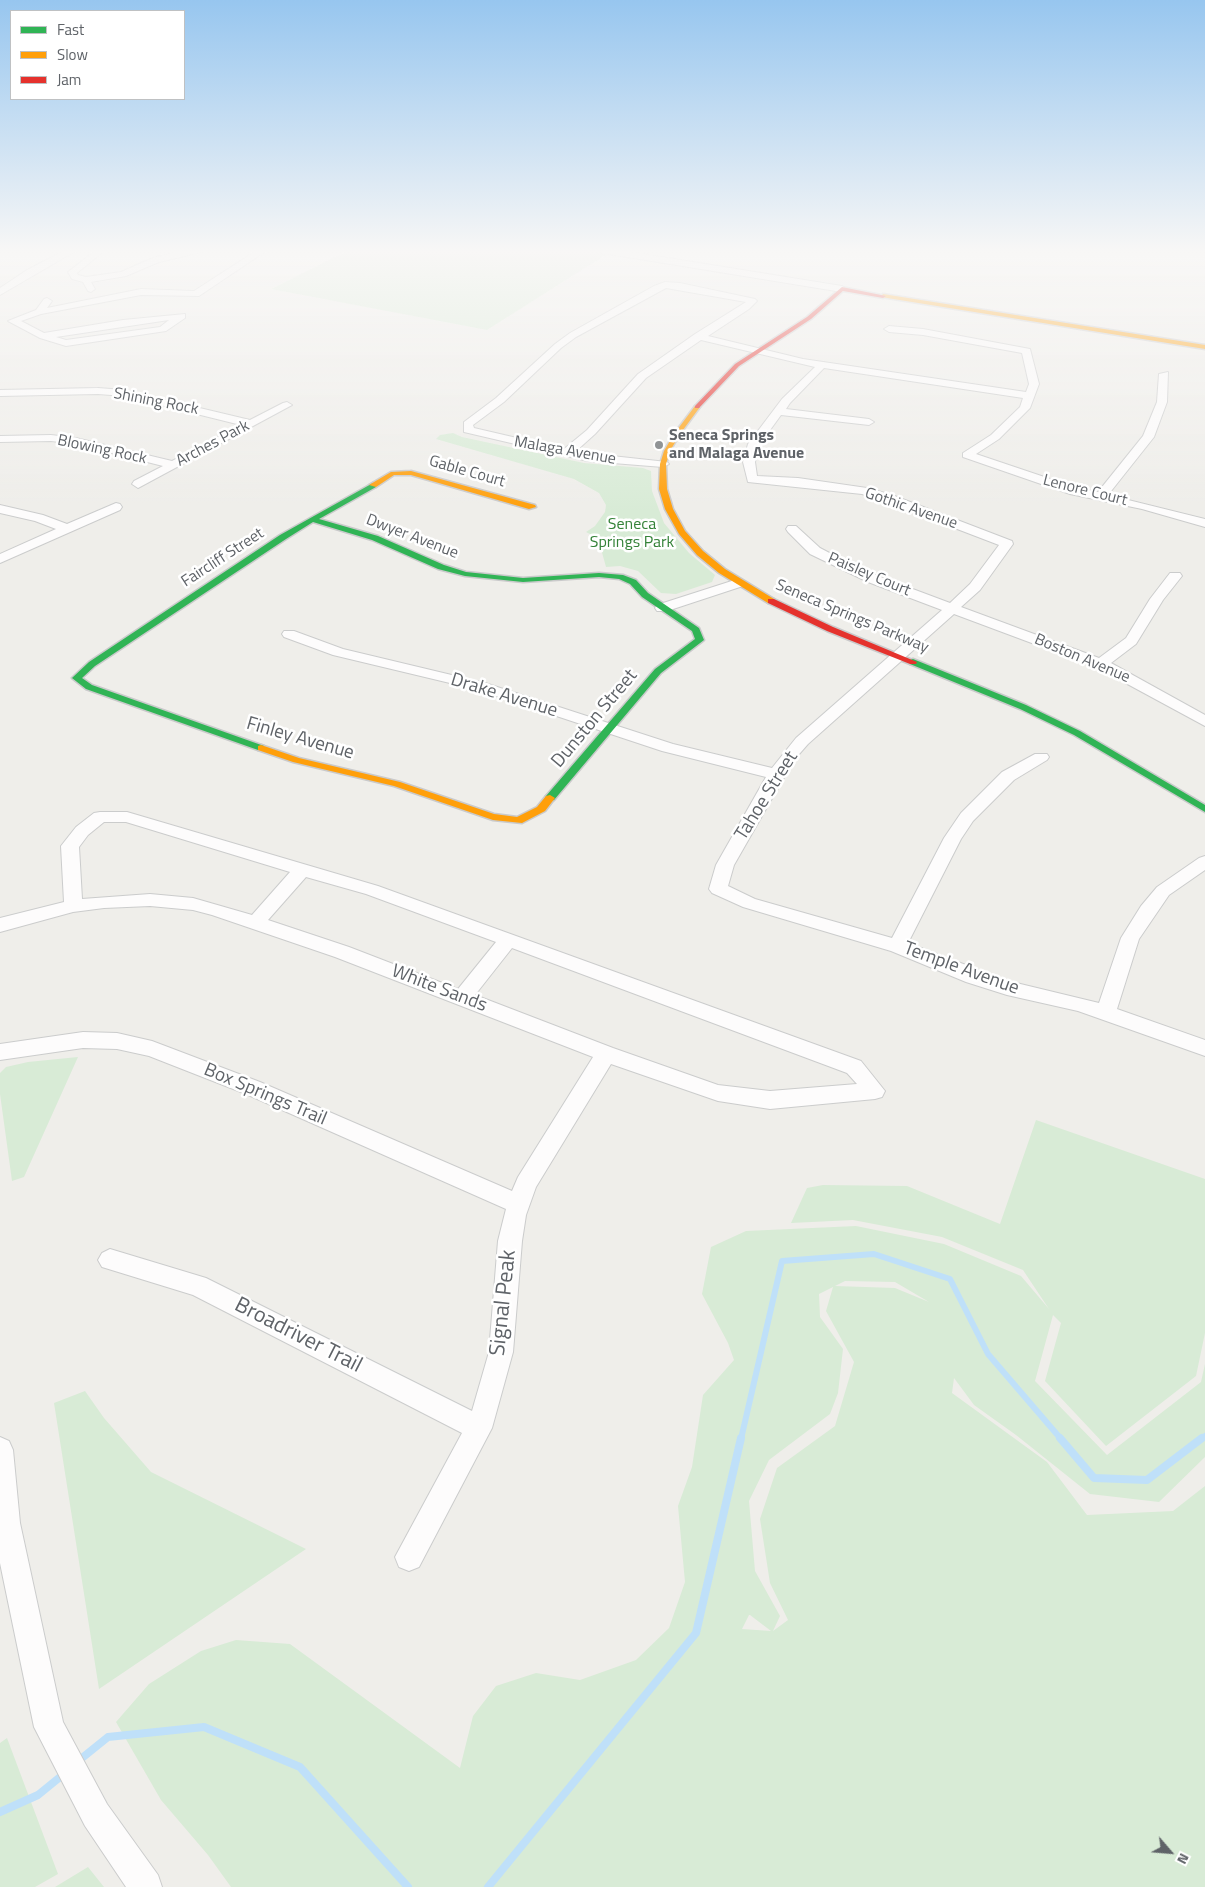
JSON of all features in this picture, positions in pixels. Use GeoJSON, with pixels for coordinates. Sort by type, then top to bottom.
{"type":"FeatureCollection","features":[{"type":"Feature","properties":{"kind":"street"},"geometry":{"type":"LineString","coordinates":[[46,337],[66,343],[107,337]]}},
{"type":"Feature","properties":{"kind":"street"},"geometry":{"type":"LineString","coordinates":[[468,430],[468,424],[500,400],[570,337]]}},
{"type":"Feature","properties":{"kind":"street"},"geometry":{"type":"LineString","coordinates":[[566,453],[592,432],[642,376],[696,337]]}},
{"type":"Feature","properties":{"kind":"street"},"geometry":{"type":"LineString","coordinates":[[702,337],[822,364],[1031,396],[1033,372],[1027,351],[951,337]]}},
{"type":"Feature","properties":{"kind":"street","name":"Seneca Springs Parkway"},"geometry":{"type":"LineString","coordinates":[[780,337],[738,365],[697,407],[677,434],[663,464],[663,489],[670,509],[682,532],[700,553],[738,583],[788,611],[977,686],[1077,733],[1205,809]]}},
{"type":"Feature","properties":{"kind":"street"},"geometry":{"type":"LineString","coordinates":[[1143,337],[1205,347]]}},
{"type":"Feature","properties":{"kind":"street"},"geometry":{"type":"LineString","coordinates":[[752,479],[749,462],[754,444],[778,411],[822,364]]}},
{"type":"Feature","properties":{"kind":"street"},"geometry":{"type":"LineString","coordinates":[[1101,496],[1148,437],[1162,402],[1164,374]]}},
{"type":"Feature","properties":{"kind":"street","name":"Shining Rock"},"geometry":{"type":"LineString","coordinates":[[0,394],[118,392],[246,421],[250,425]]}},
{"type":"Feature","properties":{"kind":"street","name":"Lenore Court"},"geometry":{"type":"LineString","coordinates":[[1031,396],[1025,408],[1012,422],[995,437],[967,455],[1058,486],[1205,523]]}},
{"type":"Feature","properties":{"kind":"street","name":"Arches Park"},"geometry":{"type":"LineString","coordinates":[[138,484],[287,405]]}},
{"type":"Feature","properties":{"kind":"street"},"geometry":{"type":"LineString","coordinates":[[778,411],[831,419],[869,422]]}},
{"type":"Feature","properties":{"kind":"street","name":"Malaga Avenue"},"geometry":{"type":"LineString","coordinates":[[468,430],[588,458],[663,464]]}},
{"type":"Feature","properties":{"kind":"street","name":"Blowing Rock"},"geometry":{"type":"LineString","coordinates":[[0,439],[51,438],[174,465]]}},
{"type":"Feature","properties":{"kind":"street","name":"Gable Court"},"geometry":{"type":"LineString","coordinates":[[393,473],[410,473],[532,507]]}},
{"type":"Feature","properties":{"kind":"street","name":"Faircliff Street"},"geometry":{"type":"LineString","coordinates":[[76,678],[92,664],[222,577],[393,473]]}},
{"type":"Feature","properties":{"kind":"street","name":"Gothic Avenue"},"geometry":{"type":"LineString","coordinates":[[752,479],[818,484],[888,498],[1007,544]]}},
{"type":"Feature","properties":{"kind":"street"},"geometry":{"type":"LineString","coordinates":[[0,559],[116,507]]}},
{"type":"Feature","properties":{"kind":"street"},"geometry":{"type":"LineString","coordinates":[[0,509],[39,518],[67,529]]}},
{"type":"Feature","properties":{"kind":"street","name":"Dwyer Avenue"},"geometry":{"type":"LineString","coordinates":[[313,520],[382,541],[434,565],[465,574],[523,580],[599,575],[620,577],[633,582],[645,595],[662,608]]}},
{"type":"Feature","properties":{"kind":"street","name":"Paisley Court"},"geometry":{"type":"LineString","coordinates":[[792,529],[815,551],[834,562],[873,579],[953,608]]}},
{"type":"Feature","properties":{"kind":"street","name":"Tahoe Street"},"geometry":{"type":"LineString","coordinates":[[718,889],[725,865],[776,774],[802,741],[900,656],[975,587],[1007,544]]}},
{"type":"Feature","properties":{"kind":"street"},"geometry":{"type":"LineString","coordinates":[[1101,664],[1131,641],[1157,599],[1176,576]]}},
{"type":"Feature","properties":{"kind":"street"},"geometry":{"type":"LineString","coordinates":[[662,608],[738,583]]}},
{"type":"Feature","properties":{"kind":"street","name":"Dunston Street"},"geometry":{"type":"LineString","coordinates":[[518,821],[542,810],[658,672],[700,640],[696,630],[662,608]]}},
{"type":"Feature","properties":{"kind":"street","name":"Boston Avenue"},"geometry":{"type":"LineString","coordinates":[[953,608],[1101,664],[1141,684],[1205,721]]}},
{"type":"Feature","properties":{"kind":"street","name":"Drake Avenue"},"geometry":{"type":"LineString","coordinates":[[289,634],[338,652],[480,686],[668,748],[776,774]]}},
{"type":"Feature","properties":{"kind":"street","name":"Finley Avenue"},"geometry":{"type":"LineString","coordinates":[[76,678],[89,687],[296,760],[397,784],[493,817],[518,821]]}},
{"type":"Feature","properties":{"kind":"street"},"geometry":{"type":"LineString","coordinates":[[897,946],[953,838],[967,817],[1008,776],[1041,757]]}},
{"type":"Feature","properties":{"kind":"street"},"geometry":{"type":"LineString","coordinates":[[73,906],[70,846],[93,821],[107,816],[127,817],[372,890],[508,939],[462,998]]}},
{"type":"Feature","properties":{"kind":"street"},"geometry":{"type":"LineString","coordinates":[[1106,1012],[1130,938],[1147,911],[1163,891],[1205,862]]}},
{"type":"Feature","properties":{"kind":"street"},"geometry":{"type":"LineString","coordinates":[[255,923],[303,869]]}},
{"type":"Feature","properties":{"kind":"street","name":"Temple Avenue"},"geometry":{"type":"LineString","coordinates":[[718,889],[749,902],[897,946],[1007,988],[1080,1004],[1205,1048]]}},
{"type":"Feature","properties":{"kind":"street","name":"White Sands"},"geometry":{"type":"LineString","coordinates":[[0,925],[73,906],[128,900],[171,901],[214,910],[350,955],[606,1054],[718,1093],[744,1097],[790,1099],[875,1091],[854,1067],[508,939]]}},
{"type":"Feature","properties":{"kind":"street","name":"Box Springs Trail"},"geometry":{"type":"LineString","coordinates":[[0,1052],[83,1040],[117,1041],[152,1049],[254,1088],[519,1204]]}},
{"type":"Feature","properties":{"kind":"street","name":"Signal Peak"},"geometry":{"type":"LineString","coordinates":[[409,1557],[479,1428],[502,1352],[510,1242],[526,1184],[606,1054]]}},
{"type":"Feature","properties":{"kind":"street","name":"Broadriver Trail"},"geometry":{"type":"LineString","coordinates":[[110,1260],[198,1286],[479,1428]]}},
{"type":"Feature","properties":{"kind":"street"},"geometry":{"type":"LineString","coordinates":[[0,1450],[3,1524],[49,1726],[96,1816],[146,1887]]}},
{"type":"Feature","properties":{"kind":"green space","name":"Seneca Springs Park"},"geometry":{"type":"Polygon","coordinates":[[[453,433],[462,437],[584,463],[643,468],[651,471],[652,491],[664,523],[689,553],[715,575],[712,582],[676,594],[661,593],[638,571],[620,566],[606,567],[598,538],[586,532],[595,526],[605,512],[606,505],[599,493],[574,479],[436,439],[440,435],[453,433]]]}},
{"type":"Feature","properties":{"kind":"green space"},"geometry":{"type":"Polygon","coordinates":[[[78,1057],[24,1177],[12,1181],[0,1094],[0,1073],[6,1067],[28,1062],[78,1057]]]}},
{"type":"Feature","properties":{"kind":"green space"},"geometry":{"type":"Polygon","coordinates":[[[1036,1120],[1205,1179],[1205,1333],[1196,1376],[1106,1446],[1045,1381],[1061,1323],[1053,1315],[1035,1381],[1107,1455],[1201,1382],[1205,1364],[1205,1457],[1159,1502],[1090,1494],[1016,1435],[974,1405],[954,1378],[952,1393],[1047,1462],[1087,1515],[1173,1511],[1205,1486],[1205,1887],[231,1887],[208,1855],[161,1800],[116,1722],[149,1684],[201,1651],[236,1640],[290,1644],[460,1768],[473,1716],[496,1686],[536,1673],[580,1680],[636,1660],[669,1628],[685,1582],[678,1506],[692,1467],[703,1395],[734,1360],[728,1343],[702,1294],[711,1247],[746,1231],[856,1226],[944,1244],[1021,1276],[1049,1309],[1023,1270],[942,1237],[853,1220],[791,1223],[807,1188],[823,1185],[907,1186],[1000,1224],[1036,1120]],[[845,1281],[835,1286],[895,1288],[929,1302],[895,1282],[845,1281]],[[833,1287],[819,1294],[820,1317],[843,1349],[838,1393],[830,1414],[769,1460],[749,1501],[755,1571],[780,1616],[773,1631],[788,1620],[770,1583],[760,1519],[777,1468],[835,1426],[854,1362],[826,1311],[833,1287]],[[750,1615],[742,1629],[771,1631],[750,1615]]]}},
{"type":"Feature","properties":{"kind":"green space"},"geometry":{"type":"Polygon","coordinates":[[[85,1391],[104,1418],[151,1472],[306,1549],[99,1689],[54,1403],[85,1391]]]}},
{"type":"Feature","properties":{"kind":"green space"},"geometry":{"type":"Polygon","coordinates":[[[7,1738],[58,1874],[35,1887],[0,1887],[0,1743],[7,1738]]]}},
{"type":"Feature","properties":{"kind":"green space"},"geometry":{"type":"Polygon","coordinates":[[[88,1867],[104,1887],[55,1887],[88,1867]]]}},
{"type":"Feature","properties":{"kind":"waterway"},"geometry":{"type":"LineString","coordinates":[[741,1439],[782,1261],[874,1254],[950,1279],[988,1354],[1061,1439]]}},
{"type":"Feature","properties":{"kind":"waterway"},"geometry":{"type":"LineString","coordinates":[[1200,1439],[1205,1436]]}},
{"type":"Feature","properties":{"kind":"waterway"},"geometry":{"type":"LineString","coordinates":[[488,1887],[696,1633],[741,1438]]}},
{"type":"Feature","properties":{"kind":"waterway"},"geometry":{"type":"LineString","coordinates":[[1060,1438],[1094,1478],[1147,1480],[1202,1438]]}},
{"type":"Feature","properties":{"kind":"waterway"},"geometry":{"type":"LineString","coordinates":[[77,1762],[108,1737],[204,1727],[300,1767],[408,1887]]}},
{"type":"Feature","properties":{"kind":"waterway"},"geometry":{"type":"LineString","coordinates":[[0,1812],[38,1795],[65,1773]]}},
{"type":"Feature","properties":{"kind":"traffic: fast"},"geometry":{"type":"LineString","coordinates":[[261,748],[89,687],[76,678],[92,664],[283,537],[373,485]]}},
{"type":"Feature","properties":{"kind":"traffic: fast"},"geometry":{"type":"LineString","coordinates":[[313,520],[375,538],[441,567],[465,574],[523,580],[599,575],[620,577],[633,582],[645,595],[696,630],[700,640],[658,671],[550,798]]}},
{"type":"Feature","properties":{"kind":"traffic: fast"},"geometry":{"type":"LineString","coordinates":[[913,662],[1023,707],[1077,733],[1205,809]]}},
{"type":"Feature","properties":{"kind":"traffic: slow"},"geometry":{"type":"LineString","coordinates":[[1142,337],[1205,347]]}},
{"type":"Feature","properties":{"kind":"traffic: slow"},"geometry":{"type":"LineString","coordinates":[[697,407],[677,434],[667,451],[663,464],[663,489],[669,509],[682,532],[700,553],[722,571],[771,601]]}},
{"type":"Feature","properties":{"kind":"traffic: slow"},"geometry":{"type":"LineString","coordinates":[[373,485],[393,473],[411,473],[532,507]]}},
{"type":"Feature","properties":{"kind":"traffic: slow"},"geometry":{"type":"LineString","coordinates":[[261,748],[296,760],[397,784],[493,817],[518,821],[541,809],[550,798]]}},
{"type":"Feature","properties":{"kind":"traffic: jam"},"geometry":{"type":"LineString","coordinates":[[697,407],[737,365],[780,337]]}},
{"type":"Feature","properties":{"kind":"traffic: jam"},"geometry":{"type":"LineString","coordinates":[[771,601],[830,629],[913,662]]}},
{"type":"Feature","properties":{"kind":"place","name":"Seneca Springs and Malaga Avenue"},"geometry":{"type":"Point","coordinates":[659,445]}}]}
